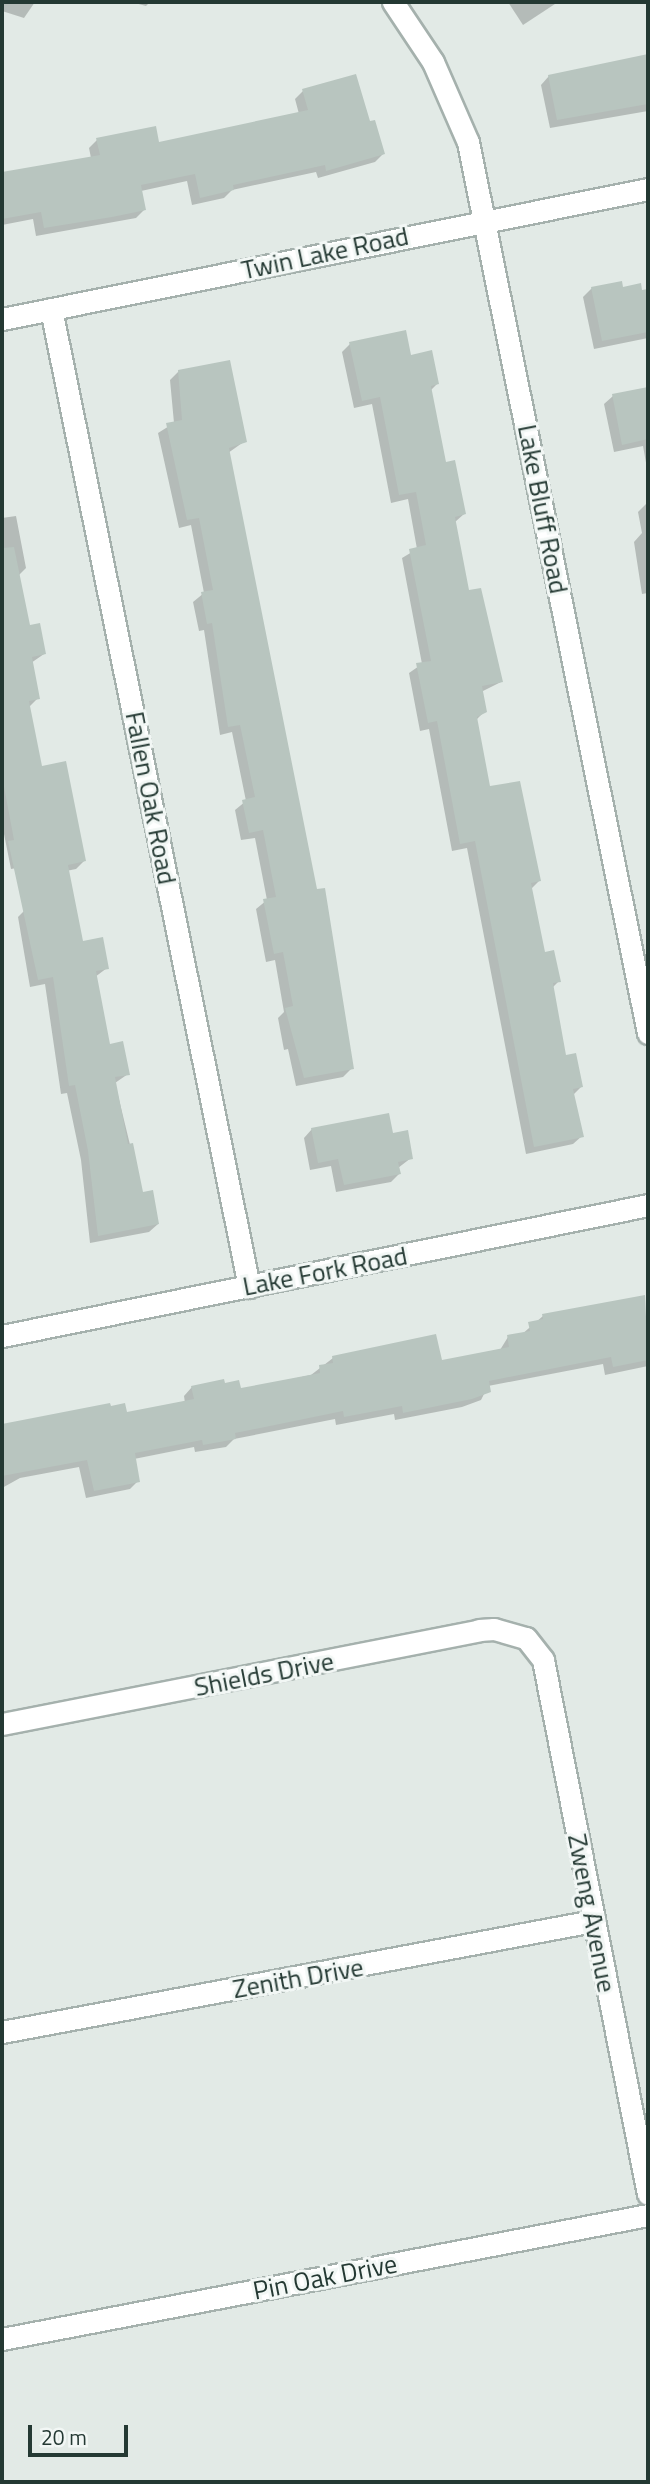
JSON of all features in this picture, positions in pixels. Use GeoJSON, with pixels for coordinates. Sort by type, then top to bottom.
{"type":"FeatureCollection","features":[{"type":"Feature","properties":{"kind":"street","name":"Lake Bluff Road"},"geometry":{"type":"LineString","coordinates":[[393,2],[452,101],[468,142],[648,1032]]}},
{"type":"Feature","properties":{"kind":"street","name":"Twin Lake Road"},"geometry":{"type":"LineString","coordinates":[[2,320],[648,189]]}},
{"type":"Feature","properties":{"kind":"street","name":"Fallen Oak Road"},"geometry":{"type":"LineString","coordinates":[[51,309],[249,1287]]}},
{"type":"Feature","properties":{"kind":"street","name":"Lake Fork Road"},"geometry":{"type":"LineString","coordinates":[[2,1336],[648,1205]]}},
{"type":"Feature","properties":{"kind":"street","name":"Shields Drive"},"geometry":{"type":"LineString","coordinates":[[2,1724],[479,1630],[495,1629],[526,1638]]}},
{"type":"Feature","properties":{"kind":"street","name":"Zweng Avenue"},"geometry":{"type":"LineString","coordinates":[[526,1638],[543,1660],[648,2194]]}},
{"type":"Feature","properties":{"kind":"street","name":"Zenith Drive"},"geometry":{"type":"LineString","coordinates":[[2,2032],[593,1921]]}},
{"type":"Feature","properties":{"kind":"street","name":"Pin Oak Drive"},"geometry":{"type":"LineString","coordinates":[[2,2339],[648,2215]]}},
{"type":"Feature","properties":{"kind":"building"},"geometry":{"type":"Polygon","coordinates":[[[648,54],[648,104],[557,120],[548,75],[648,54]]]}},
{"type":"Feature","properties":{"kind":"building"},"geometry":{"type":"Polygon","coordinates":[[[356,74],[370,121],[375,120],[385,154],[326,171],[325,165],[233,185],[234,190],[200,198],[195,174],[141,185],[146,210],[112,217],[44,228],[41,212],[2,219],[2,172],[100,155],[96,138],[156,126],[159,142],[308,110],[302,89],[356,74]]]}},
{"type":"Feature","properties":{"kind":"building"},"geometry":{"type":"Polygon","coordinates":[[[622,281],[623,287],[641,283],[642,290],[648,289],[648,332],[602,341],[591,287],[622,281]]]}},
{"type":"Feature","properties":{"kind":"building"},"geometry":{"type":"Polygon","coordinates":[[[406,330],[411,355],[432,350],[439,384],[431,386],[446,462],[455,460],[466,514],[455,517],[469,590],[481,588],[503,682],[482,686],[487,712],[477,717],[490,786],[520,781],[541,881],[531,883],[545,952],[554,950],[561,982],[553,983],[566,1055],[576,1053],[583,1087],[573,1089],[584,1137],[534,1147],[475,841],[460,844],[437,721],[428,723],[416,663],[431,661],[409,549],[426,545],[416,492],[399,495],[380,397],[362,401],[349,342],[406,330]]]}},
{"type":"Feature","properties":{"kind":"building"},"geometry":{"type":"Polygon","coordinates":[[[230,360],[247,442],[229,448],[317,889],[325,888],[354,1069],[304,1078],[285,1008],[293,1006],[283,952],[274,954],[263,899],[276,897],[263,830],[249,833],[242,800],[255,797],[240,725],[228,727],[212,623],[207,624],[201,592],[213,590],[199,518],[187,520],[166,423],[182,420],[178,370],[230,360]]]}},
{"type":"Feature","properties":{"kind":"building"},"geometry":{"type":"Polygon","coordinates":[[[648,387],[648,439],[622,445],[612,394],[648,387]]]}},
{"type":"Feature","properties":{"kind":"building"},"geometry":{"type":"Polygon","coordinates":[[[14,547],[30,625],[40,623],[46,654],[32,657],[40,699],[29,701],[42,766],[66,761],[86,861],[68,865],[83,941],[103,937],[109,969],[96,971],[110,1044],[123,1041],[130,1075],[115,1077],[128,1144],[133,1143],[143,1192],[153,1190],[159,1224],[98,1236],[88,1151],[75,1085],[69,1086],[53,977],[38,980],[8,841],[14,840],[2,776],[2,548],[14,547]]]}},
{"type":"Feature","properties":{"kind":"building"},"geometry":{"type":"Polygon","coordinates":[[[389,1113],[393,1133],[408,1130],[413,1159],[398,1162],[401,1174],[344,1185],[338,1159],[318,1163],[311,1128],[389,1113]]]}},
{"type":"Feature","properties":{"kind":"building"},"geometry":{"type":"Polygon","coordinates":[[[645,1295],[648,1360],[613,1367],[611,1357],[489,1381],[491,1392],[472,1399],[403,1413],[402,1406],[344,1417],[343,1411],[235,1433],[236,1439],[203,1445],[202,1440],[135,1453],[140,1482],[94,1491],[87,1460],[2,1476],[2,1424],[110,1403],[111,1406],[125,1403],[127,1412],[194,1399],[191,1386],[224,1379],[225,1383],[239,1380],[241,1388],[320,1373],[319,1365],[333,1363],[332,1356],[436,1334],[442,1360],[509,1347],[507,1335],[530,1331],[528,1322],[543,1319],[542,1314],[645,1295]]]}}]}
